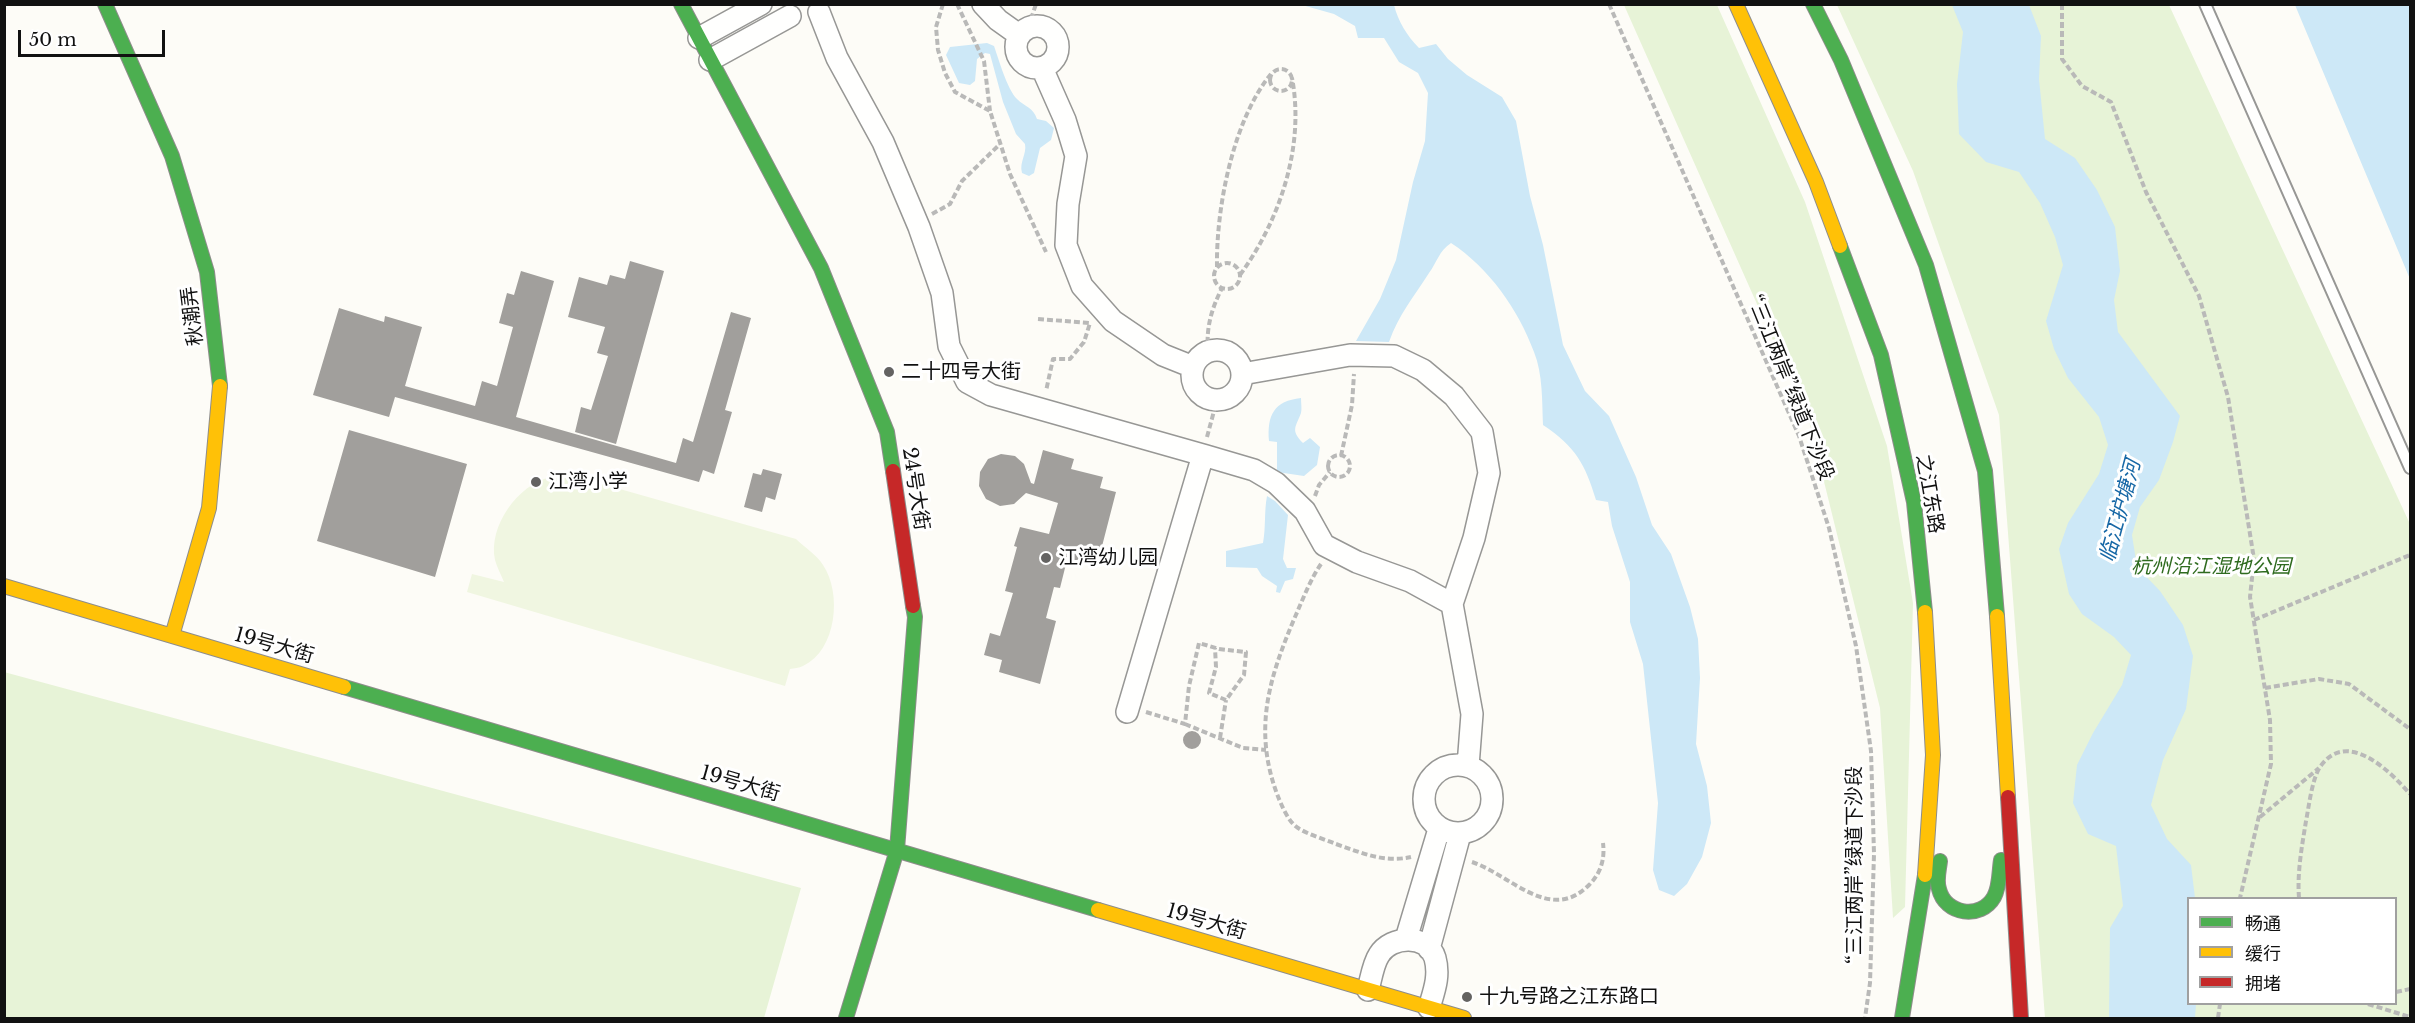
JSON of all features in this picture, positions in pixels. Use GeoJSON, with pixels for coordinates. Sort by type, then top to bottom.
{"type":"FeatureCollection","features":[{"type":"Feature","properties":{"kind":"street","name":"秋潮弄"},"geometry":{"type":"LineString","coordinates":[[105,4],[172,156],[204,261],[221,391],[209,508],[172,636]]}},
{"type":"Feature","properties":{"kind":"street","name":"24号大街"},"geometry":{"type":"LineString","coordinates":[[681,4],[820,268],[887,432],[915,617],[897,850],[846,1018]]}},
{"type":"Feature","properties":{"kind":"street"},"geometry":{"type":"LineString","coordinates":[[699,38],[761,4]]}},
{"type":"Feature","properties":{"kind":"street"},"geometry":{"type":"LineString","coordinates":[[983,4],[998,20],[1024,30],[1044,26],[1050,29],[1058,40],[1054,60],[1042,68],[1028,66],[1018,56],[1016,49],[1024,30]]}},
{"type":"Feature","properties":{"kind":"street","name":"之江东路"},"geometry":{"type":"LineString","coordinates":[[1736,4],[1816,182],[1881,355],[1914,502],[1927,634],[1933,755],[1924,890],[1902,1018]]}},
{"type":"Feature","properties":{"kind":"street"},"geometry":{"type":"LineString","coordinates":[[1813,4],[1841,60],[1926,266],[1985,471],[1995,587],[2021,1018]]}},
{"type":"Feature","properties":{"kind":"street"},"geometry":{"type":"LineString","coordinates":[[710,60],[785,10],[805,19],[822,8],[837,58],[883,142],[915,218],[942,293],[949,346],[967,382],[991,395],[1254,470],[1276,483],[1305,511],[1324,545],[1357,562],[1410,581],[1452,604]]}},
{"type":"Feature","properties":{"kind":"street"},"geometry":{"type":"LineString","coordinates":[[1042,68],[1065,120],[1076,156],[1068,204],[1066,246],[1082,286],[1116,324],[1163,355],[1193,367]]}},
{"type":"Feature","properties":{"kind":"street"},"geometry":{"type":"LineString","coordinates":[[1220,350],[1228,353],[1240,366],[1241,382],[1232,395],[1217,400],[1209,399],[1196,390],[1193,383],[1193,367],[1197,360],[1208,352],[1220,350]]}},
{"type":"Feature","properties":{"kind":"street"},"geometry":{"type":"LineString","coordinates":[[1242,374],[1354,355],[1394,356],[1423,370],[1454,396],[1482,432],[1489,473],[1474,538],[1452,604],[1472,714],[1468,766]]}},
{"type":"Feature","properties":{"kind":"street"},"geometry":{"type":"LineString","coordinates":[[1128,709],[1203,455]]}},
{"type":"Feature","properties":{"kind":"street","name":"19号大街"},"geometry":{"type":"LineString","coordinates":[[4,586],[1464,1018]]}},
{"type":"Feature","properties":{"kind":"street"},"geometry":{"type":"LineString","coordinates":[[1931,718],[1942,736],[1944,780],[1938,891],[1947,906],[1956,912],[1983,909],[1995,897],[2009,812]]}},
{"type":"Feature","properties":{"kind":"street"},"geometry":{"type":"LineString","coordinates":[[1446,766],[1468,766],[1478,771],[1487,780],[1492,803],[1489,815],[1472,831],[1460,834],[1449,833],[1439,829],[1431,822],[1425,812],[1424,790],[1429,780],[1446,766]]}},
{"type":"Feature","properties":{"kind":"street"},"geometry":{"type":"LineString","coordinates":[[1406,939],[1439,829]]}},
{"type":"Feature","properties":{"kind":"street"},"geometry":{"type":"LineString","coordinates":[[1429,949],[1460,834]]}},
{"type":"Feature","properties":{"kind":"street"},"geometry":{"type":"LineString","coordinates":[[1368,990],[1379,954],[1392,942],[1406,939],[1425,945],[1435,956],[1438,974],[1429,1008]]}},
{"type":"Feature","properties":{"kind":"street"},"geometry":{"type":"LineString","coordinates":[[2013,1018],[2019,986]]}},
{"type":"Feature","properties":{"kind":"lane"},"geometry":{"type":"LineString","coordinates":[[2205,4],[2410,468]]}},
{"type":"Feature","properties":{"kind":"path"},"geometry":{"type":"LineString","coordinates":[[943,4],[936,27],[938,50],[945,73],[955,92],[990,111]]}},
{"type":"Feature","properties":{"kind":"path"},"geometry":{"type":"LineString","coordinates":[[957,4],[984,61],[990,111],[999,145],[1019,196],[1048,256]]}},
{"type":"Feature","properties":{"kind":"path"},"geometry":{"type":"LineString","coordinates":[[1024,30],[1036,4]]}},
{"type":"Feature","properties":{"kind":"path","name":"“三江两岸”绿道下沙段"},"geometry":{"type":"LineString","coordinates":[[1609,4],[1799,436],[1829,528],[1856,646],[1871,751],[1874,854],[1870,983],[1865,1018]]}},
{"type":"Feature","properties":{"kind":"path"},"geometry":{"type":"LineString","coordinates":[[2062,4],[2062,59],[2082,86],[2111,102],[2146,192],[2199,296],[2229,397],[2254,559],[2250,597],[2270,720],[2271,764],[2240,897]]}},
{"type":"Feature","properties":{"kind":"path"},"geometry":{"type":"LineString","coordinates":[[1277,69],[1283,69],[1289,72],[1292,78],[1297,104],[1292,158],[1265,235],[1235,286],[1222,288],[1214,279],[1217,267],[1217,244],[1230,169],[1252,103],[1271,74],[1277,69]]}},
{"type":"Feature","properties":{"kind":"path"},"geometry":{"type":"LineString","coordinates":[[1271,74],[1271,84],[1278,91],[1288,88],[1292,78]]}},
{"type":"Feature","properties":{"kind":"path"},"geometry":{"type":"LineString","coordinates":[[915,218],[930,215],[950,204],[962,181],[999,145]]}},
{"type":"Feature","properties":{"kind":"path"},"geometry":{"type":"LineString","coordinates":[[1217,267],[1224,264],[1232,265],[1240,275]]}},
{"type":"Feature","properties":{"kind":"path"},"geometry":{"type":"LineString","coordinates":[[1208,352],[1207,335],[1211,310],[1222,288]]}},
{"type":"Feature","properties":{"kind":"path"},"geometry":{"type":"LineString","coordinates":[[1084,317],[1090,323]]}},
{"type":"Feature","properties":{"kind":"path"},"geometry":{"type":"LineString","coordinates":[[1038,319],[1116,324]]}},
{"type":"Feature","properties":{"kind":"path"},"geometry":{"type":"LineString","coordinates":[[1044,411],[1048,377],[1053,360],[1070,358],[1084,342],[1090,323]]}},
{"type":"Feature","properties":{"kind":"path"},"geometry":{"type":"LineString","coordinates":[[1341,456],[1352,405],[1354,355]]}},
{"type":"Feature","properties":{"kind":"path"},"geometry":{"type":"LineString","coordinates":[[1203,455],[1217,400]]}},
{"type":"Feature","properties":{"kind":"path"},"geometry":{"type":"LineString","coordinates":[[1341,456],[1350,466],[1345,475],[1338,477],[1332,474],[1329,465],[1331,459],[1341,456]]}},
{"type":"Feature","properties":{"kind":"path"},"geometry":{"type":"LineString","coordinates":[[1331,549],[1312,576],[1272,676],[1264,713],[1270,774],[1281,805],[1296,828],[1358,852],[1394,861],[1432,851]]}},
{"type":"Feature","properties":{"kind":"path"},"geometry":{"type":"LineString","coordinates":[[2254,620],[2410,555]]}},
{"type":"Feature","properties":{"kind":"path"},"geometry":{"type":"LineString","coordinates":[[1185,724],[1189,686],[1199,643],[1215,648],[1246,652],[1244,675],[1226,700],[1220,738]]}},
{"type":"Feature","properties":{"kind":"path"},"geometry":{"type":"LineString","coordinates":[[1215,648],[1216,667],[1209,693],[1226,700]]}},
{"type":"Feature","properties":{"kind":"path"},"geometry":{"type":"LineString","coordinates":[[2265,688],[2319,679],[2349,684],[2410,729]]}},
{"type":"Feature","properties":{"kind":"path"},"geometry":{"type":"LineString","coordinates":[[1128,709],[1185,724],[1243,748],[1266,750]]}},
{"type":"Feature","properties":{"kind":"path"},"geometry":{"type":"LineString","coordinates":[[2259,818],[2333,755],[2353,750],[2374,760],[2410,794]]}},
{"type":"Feature","properties":{"kind":"path"},"geometry":{"type":"LineString","coordinates":[[2299,897],[2298,885],[2304,832],[2310,798],[2320,768]]}},
{"type":"Feature","properties":{"kind":"path"},"geometry":{"type":"LineString","coordinates":[[1453,860],[1488,868],[1524,890],[1549,901],[1565,901],[1582,892],[1596,878],[1604,858],[1603,843]]}},
{"type":"Feature","properties":{"kind":"path"},"geometry":{"type":"LineString","coordinates":[[2371,1005],[2410,1017]]}},
{"type":"Feature","properties":{"kind":"green space"},"geometry":{"type":"Polygon","coordinates":[[[1624,5],[1717,5],[1805,202],[1887,446],[1913,603],[1905,907],[1893,918],[1880,708],[1809,421],[1624,5]]]}},
{"type":"Feature","properties":{"kind":"green space","name":"杭州沿江湿地公园"},"geometry":{"type":"Polygon","coordinates":[[[1837,5],[2169,5],[2410,524],[2410,1018],[2045,1018],[1999,415],[1913,171],[1837,5]]]}},
{"type":"Feature","properties":{"kind":"green space"},"geometry":{"type":"Polygon","coordinates":[[[553,476],[574,476],[796,539],[823,565],[833,590],[833,620],[823,647],[803,666],[790,669],[785,686],[467,592],[472,574],[504,582],[495,560],[496,534],[508,509],[517,498],[538,481],[553,476]]]}},
{"type":"Feature","properties":{"kind":"green space"},"geometry":{"type":"Polygon","coordinates":[[[4,672],[801,888],[764,1018],[5,1018],[4,672]]]}},
{"type":"Feature","properties":{"kind":"water"},"geometry":{"type":"Polygon","coordinates":[[[1302,5],[1394,5],[1404,28],[1419,48],[1436,44],[1448,59],[1467,75],[1502,97],[1516,121],[1563,345],[1585,391],[1609,416],[1636,477],[1652,525],[1671,554],[1690,607],[1698,639],[1700,678],[1696,744],[1707,786],[1711,823],[1702,857],[1687,884],[1674,896],[1659,890],[1653,870],[1658,803],[1643,664],[1630,622],[1630,582],[1612,526],[1608,502],[1596,500],[1588,476],[1578,457],[1564,441],[1543,425],[1542,388],[1537,361],[1520,320],[1511,305],[1490,277],[1451,243],[1441,253],[1407,306],[1389,342],[1356,341],[1380,299],[1396,260],[1413,182],[1425,141],[1428,93],[1418,73],[1399,62],[1384,38],[1358,38],[1355,26],[1334,14],[1302,5]]]}},
{"type":"Feature","properties":{"kind":"water","name":"临江护塘河"},"geometry":{"type":"Polygon","coordinates":[[[1952,5],[2029,5],[2041,36],[2039,79],[2045,139],[2075,158],[2097,190],[2115,227],[2120,271],[2114,300],[2118,332],[2180,416],[2159,480],[2140,507],[2132,535],[2137,567],[2160,591],[2183,625],[2193,656],[2186,709],[2163,760],[2151,805],[2167,839],[2191,865],[2195,897],[2187,897],[2187,1005],[2196,1005],[2195,1018],[2109,1018],[2110,928],[2123,906],[2116,846],[2088,834],[2073,803],[2077,765],[2122,685],[2131,655],[2114,637],[2082,614],[2069,594],[2059,549],[2068,523],[2099,474],[2108,445],[2099,417],[2068,378],[2054,349],[2046,321],[2063,265],[2055,237],[2040,203],[2019,172],[1986,162],[1959,134],[1957,84],[1963,32],[1952,5]]]}},
{"type":"Feature","properties":{"kind":"water"},"geometry":{"type":"Polygon","coordinates":[[[2295,5],[2410,5],[2410,279],[2295,5]]]}},
{"type":"Feature","properties":{"kind":"water"},"geometry":{"type":"Polygon","coordinates":[[[987,43],[994,46],[1013,94],[1031,110],[1037,119],[1046,121],[1054,128],[1051,140],[1040,148],[1034,173],[1029,176],[1022,173],[1021,169],[1025,144],[1016,134],[1003,102],[990,54],[985,53],[977,59],[975,81],[970,85],[959,83],[946,55],[950,47],[987,43]]]}},
{"type":"Feature","properties":{"kind":"water"},"geometry":{"type":"Polygon","coordinates":[[[1301,398],[1301,413],[1295,428],[1296,435],[1303,443],[1310,438],[1320,447],[1317,465],[1304,476],[1277,472],[1277,442],[1269,441],[1269,424],[1274,411],[1284,402],[1301,398]]]}},
{"type":"Feature","properties":{"kind":"water"},"geometry":{"type":"Polygon","coordinates":[[[1267,496],[1288,515],[1283,559],[1287,568],[1296,568],[1293,579],[1285,581],[1280,593],[1276,592],[1277,586],[1262,576],[1257,568],[1226,567],[1226,551],[1263,543],[1267,496]]]}},
{"type":"Feature","properties":{"kind":"building"},"geometry":{"type":"Polygon","coordinates":[[[630,261],[664,271],[616,444],[575,432],[581,407],[591,410],[608,356],[597,353],[605,327],[568,317],[579,277],[607,285],[610,275],[625,279],[630,261]]]}},
{"type":"Feature","properties":{"kind":"building"},"geometry":{"type":"Polygon","coordinates":[[[521,271],[554,281],[516,417],[676,463],[683,438],[693,442],[731,312],[751,318],[725,410],[732,412],[714,474],[703,470],[699,482],[395,397],[389,417],[313,395],[339,308],[384,322],[385,316],[422,327],[405,386],[475,406],[482,381],[497,386],[513,327],[499,323],[507,293],[514,295],[521,271]]]}},
{"type":"Feature","properties":{"kind":"building"},"geometry":{"type":"Polygon","coordinates":[[[349,430],[467,464],[435,577],[317,541],[349,430]]]}},
{"type":"Feature","properties":{"kind":"building"},"geometry":{"type":"Polygon","coordinates":[[[1043,450],[1074,459],[1071,469],[1103,477],[1100,488],[1116,492],[1100,554],[1088,550],[1084,565],[1067,560],[1060,588],[1054,587],[1046,618],[1056,621],[1040,684],[999,672],[1002,660],[984,655],[990,633],[1000,636],[1013,593],[1005,591],[1020,527],[1049,534],[1058,503],[1026,493],[1014,504],[1000,506],[986,499],[979,486],[980,472],[988,459],[1001,454],[1015,456],[1024,464],[1031,483],[1034,484],[1043,450]]]}},
{"type":"Feature","properties":{"kind":"building"},"geometry":{"type":"Polygon","coordinates":[[[763,469],[782,474],[775,500],[766,497],[762,512],[744,507],[753,473],[761,475],[763,469]]]}},
{"type":"Feature","properties":{"kind":"building"},"geometry":{"type":"Polygon","coordinates":[[[1188,731],[1196,731],[1201,736],[1199,747],[1188,749],[1183,744],[1183,736],[1188,731]]]}},
{"type":"Feature","properties":{"kind":"traffic: fast"},"geometry":{"type":"LineString","coordinates":[[105,4],[172,156],[207,272],[220,386]]}},
{"type":"Feature","properties":{"kind":"traffic: fast"},"geometry":{"type":"LineString","coordinates":[[681,4],[821,268],[887,432],[893,471]]}},
{"type":"Feature","properties":{"kind":"traffic: fast"},"geometry":{"type":"LineString","coordinates":[[1813,4],[1841,60],[1926,265],[1985,471],[1997,616]]}},
{"type":"Feature","properties":{"kind":"traffic: fast"},"geometry":{"type":"LineString","coordinates":[[1840,246],[1881,355],[1914,502],[1925,612]]}},
{"type":"Feature","properties":{"kind":"traffic: fast"},"geometry":{"type":"LineString","coordinates":[[846,1018],[897,850],[915,617],[913,606]]}},
{"type":"Feature","properties":{"kind":"traffic: fast"},"geometry":{"type":"LineString","coordinates":[[344,687],[1098,910]]}},
{"type":"Feature","properties":{"kind":"traffic: fast"},"geometry":{"type":"LineString","coordinates":[[1940,861],[1938,882],[1943,898],[1956,909],[1972,911],[1981,909],[1994,897],[2001,860]]}},
{"type":"Feature","properties":{"kind":"traffic: fast"},"geometry":{"type":"LineString","coordinates":[[1902,1018],[1925,875]]}},
{"type":"Feature","properties":{"kind":"traffic: slow"},"geometry":{"type":"LineString","coordinates":[[1736,4],[1816,182],[1840,246]]}},
{"type":"Feature","properties":{"kind":"traffic: slow"},"geometry":{"type":"LineString","coordinates":[[172,636],[209,508],[220,386]]}},
{"type":"Feature","properties":{"kind":"traffic: slow"},"geometry":{"type":"LineString","coordinates":[[4,586],[344,687]]}},
{"type":"Feature","properties":{"kind":"traffic: slow"},"geometry":{"type":"LineString","coordinates":[[1925,612],[1933,755],[1925,875]]}},
{"type":"Feature","properties":{"kind":"traffic: slow"},"geometry":{"type":"LineString","coordinates":[[1997,616],[2008,797]]}},
{"type":"Feature","properties":{"kind":"traffic: slow"},"geometry":{"type":"LineString","coordinates":[[1098,910],[1464,1018]]}},
{"type":"Feature","properties":{"kind":"traffic: jam"},"geometry":{"type":"LineString","coordinates":[[893,471],[913,606]]}},
{"type":"Feature","properties":{"kind":"traffic: jam"},"geometry":{"type":"LineString","coordinates":[[2008,797],[2021,1018]]}},
{"type":"Feature","properties":{"kind":"place","name":"二十四号大街"},"geometry":{"type":"Point","coordinates":[889,372]}},
{"type":"Feature","properties":{"kind":"place","name":"江湾小学"},"geometry":{"type":"Point","coordinates":[536,482]}},
{"type":"Feature","properties":{"kind":"place","name":"江湾幼儿园"},"geometry":{"type":"Point","coordinates":[1046,558]}},
{"type":"Feature","properties":{"kind":"place","name":"十九号路之江东路口"},"geometry":{"type":"Point","coordinates":[1467,997]}}]}
